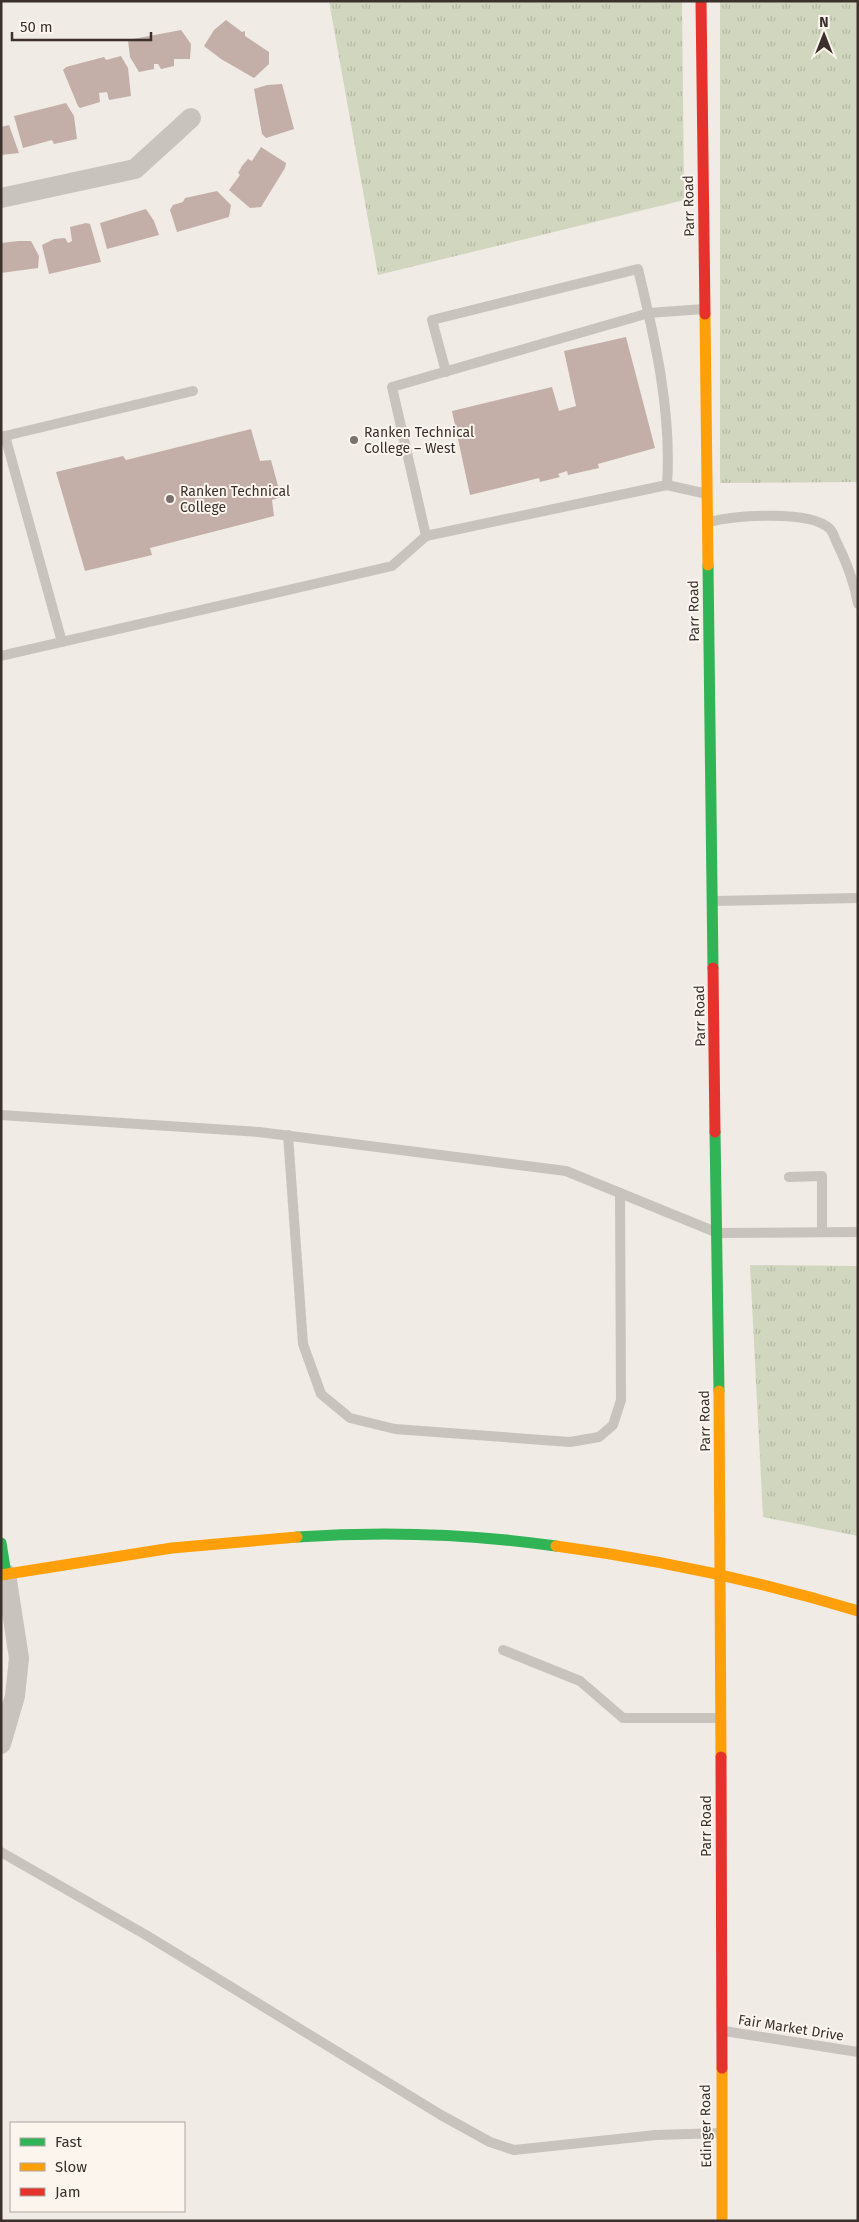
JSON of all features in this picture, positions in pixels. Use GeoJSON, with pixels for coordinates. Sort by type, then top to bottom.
{"type":"FeatureCollection","features":[{"type":"Feature","properties":{"kind":"street","name":"Parr Road"},"geometry":{"type":"LineString","coordinates":[[701,1],[718,1233],[721,1574],[720,2030]]}},
{"type":"Feature","properties":{"kind":"street"},"geometry":{"type":"LineString","coordinates":[[1,198],[135,169],[190,118]]}},
{"type":"Feature","properties":{"kind":"street"},"geometry":{"type":"LineString","coordinates":[[4,1574],[143,1552],[231,1541],[368,1536],[469,1539],[626,1556],[721,1574],[858,1611]]}},
{"type":"Feature","properties":{"kind":"street"},"geometry":{"type":"LineString","coordinates":[[1,1543],[4,1574],[19,1658],[15,1696],[1,1744]]}},
{"type":"Feature","properties":{"kind":"street","name":"Edinger Road"},"geometry":{"type":"LineString","coordinates":[[720,2030],[722,2221]]}},
{"type":"Feature","properties":{"kind":"lane"},"geometry":{"type":"LineString","coordinates":[[446,372],[432,320],[638,269],[663,392],[669,453],[667,485]]}},
{"type":"Feature","properties":{"kind":"lane"},"geometry":{"type":"LineString","coordinates":[[426,536],[392,387],[648,313],[705,309]]}},
{"type":"Feature","properties":{"kind":"lane"},"geometry":{"type":"LineString","coordinates":[[62,642],[3,436],[193,391]]}},
{"type":"Feature","properties":{"kind":"lane"},"geometry":{"type":"LineString","coordinates":[[1,656],[392,566],[426,536],[667,485],[708,494]]}},
{"type":"Feature","properties":{"kind":"lane"},"geometry":{"type":"LineString","coordinates":[[708,522],[724,518],[795,516],[813,520],[830,529],[850,567],[858,604]]}},
{"type":"Feature","properties":{"kind":"lane"},"geometry":{"type":"LineString","coordinates":[[713,901],[858,898]]}},
{"type":"Feature","properties":{"kind":"lane"},"geometry":{"type":"LineString","coordinates":[[1,1115],[288,1135],[566,1171],[718,1233],[858,1232]]}},
{"type":"Feature","properties":{"kind":"lane"},"geometry":{"type":"LineString","coordinates":[[288,1135],[303,1344],[321,1394],[350,1418],[396,1429],[570,1442],[599,1437],[613,1425],[621,1400],[620,1193]]}},
{"type":"Feature","properties":{"kind":"lane"},"geometry":{"type":"LineString","coordinates":[[789,1178],[822,1176],[822,1232]]}},
{"type":"Feature","properties":{"kind":"lane"},"geometry":{"type":"LineString","coordinates":[[504,1650],[580,1681],[623,1718],[721,1718]]}},
{"type":"Feature","properties":{"kind":"lane"},"geometry":{"type":"LineString","coordinates":[[1,1852],[146,1935],[441,2116],[490,2142],[514,2150],[656,2136],[721,2133]]}},
{"type":"Feature","properties":{"kind":"lane","name":"Fair Market Drive"},"geometry":{"type":"LineString","coordinates":[[720,2030],[858,2052]]}},
{"type":"Feature","properties":{"kind":"green space"},"geometry":{"type":"Polygon","coordinates":[[[329,1],[682,1],[684,200],[378,275],[329,1]]]}},
{"type":"Feature","properties":{"kind":"green space"},"geometry":{"type":"Polygon","coordinates":[[[720,1],[858,1],[858,482],[720,483],[720,1]]]}},
{"type":"Feature","properties":{"kind":"green space"},"geometry":{"type":"Polygon","coordinates":[[[750,1265],[858,1266],[858,1536],[763,1517],[750,1265]]]}},
{"type":"Feature","properties":{"kind":"building"},"geometry":{"type":"Polygon","coordinates":[[[226,20],[242,32],[245,31],[245,36],[269,52],[269,64],[254,78],[221,59],[204,46],[214,30],[226,20]]]}},
{"type":"Feature","properties":{"kind":"building"},"geometry":{"type":"Polygon","coordinates":[[[181,30],[191,44],[190,59],[174,59],[174,66],[161,69],[158,64],[154,64],[154,69],[139,72],[130,57],[128,40],[181,30]]]}},
{"type":"Feature","properties":{"kind":"building"},"geometry":{"type":"Polygon","coordinates":[[[121,56],[128,68],[131,96],[109,100],[107,92],[99,93],[100,102],[80,108],[63,70],[66,67],[104,57],[106,60],[121,56]]]}},
{"type":"Feature","properties":{"kind":"building"},"geometry":{"type":"Polygon","coordinates":[[[282,84],[294,129],[266,138],[262,134],[254,89],[267,85],[282,84]]]}},
{"type":"Feature","properties":{"kind":"building"},"geometry":{"type":"Polygon","coordinates":[[[66,103],[74,116],[77,139],[54,144],[52,140],[23,148],[14,116],[66,103]]]}},
{"type":"Feature","properties":{"kind":"building"},"geometry":{"type":"Polygon","coordinates":[[[9,125],[19,153],[1,155],[1,127],[9,125]]]}},
{"type":"Feature","properties":{"kind":"building"},"geometry":{"type":"Polygon","coordinates":[[[261,147],[286,163],[285,168],[261,207],[250,208],[229,190],[240,175],[238,173],[242,166],[248,159],[252,161],[261,147]]]}},
{"type":"Feature","properties":{"kind":"building"},"geometry":{"type":"Polygon","coordinates":[[[217,191],[231,205],[229,217],[177,232],[170,210],[173,205],[183,202],[185,198],[217,191]]]}},
{"type":"Feature","properties":{"kind":"building"},"geometry":{"type":"Polygon","coordinates":[[[146,209],[154,221],[159,235],[107,249],[100,223],[146,209]]]}},
{"type":"Feature","properties":{"kind":"building"},"geometry":{"type":"Polygon","coordinates":[[[86,223],[90,224],[101,262],[49,274],[42,245],[54,239],[65,238],[68,243],[72,241],[70,227],[86,223]]]}},
{"type":"Feature","properties":{"kind":"building"},"geometry":{"type":"Polygon","coordinates":[[[31,241],[39,256],[38,268],[1,273],[1,243],[31,241]]]}},
{"type":"Feature","properties":{"kind":"building"},"geometry":{"type":"Polygon","coordinates":[[[626,337],[655,448],[598,464],[599,468],[568,475],[567,471],[558,474],[560,477],[540,482],[539,478],[470,495],[452,411],[552,387],[559,411],[576,406],[564,351],[626,337]]]}},
{"type":"Feature","properties":{"kind":"building","name":"Ranken Technical College"},"geometry":{"type":"Polygon","coordinates":[[[251,429],[260,461],[271,460],[281,497],[272,500],[274,516],[150,548],[152,555],[85,571],[56,472],[123,456],[126,460],[251,429]]]}},
{"type":"Feature","properties":{"kind":"traffic: fast"},"geometry":{"type":"LineString","coordinates":[[708,565],[713,968]]}},
{"type":"Feature","properties":{"kind":"traffic: fast"},"geometry":{"type":"LineString","coordinates":[[715,1132],[719,1391]]}},
{"type":"Feature","properties":{"kind":"traffic: fast"},"geometry":{"type":"LineString","coordinates":[[297,1537],[361,1534],[459,1536],[556,1546]]}},
{"type":"Feature","properties":{"kind":"traffic: fast"},"geometry":{"type":"LineString","coordinates":[[1,1543],[6,1574]]}},
{"type":"Feature","properties":{"kind":"traffic: slow"},"geometry":{"type":"LineString","coordinates":[[705,314],[708,565]]}},
{"type":"Feature","properties":{"kind":"traffic: slow"},"geometry":{"type":"LineString","coordinates":[[719,1391],[721,1757]]}},
{"type":"Feature","properties":{"kind":"traffic: slow"},"geometry":{"type":"LineString","coordinates":[[1,1575],[172,1548],[297,1537]]}},
{"type":"Feature","properties":{"kind":"traffic: slow"},"geometry":{"type":"LineString","coordinates":[[556,1546],[708,1572],[858,1611]]}},
{"type":"Feature","properties":{"kind":"traffic: slow"},"geometry":{"type":"LineString","coordinates":[[722,2068],[722,2221]]}},
{"type":"Feature","properties":{"kind":"traffic: jam"},"geometry":{"type":"LineString","coordinates":[[701,1],[705,314]]}},
{"type":"Feature","properties":{"kind":"traffic: jam"},"geometry":{"type":"LineString","coordinates":[[713,968],[715,1132]]}},
{"type":"Feature","properties":{"kind":"traffic: jam"},"geometry":{"type":"LineString","coordinates":[[721,1757],[722,2068]]}},
{"type":"Feature","properties":{"kind":"place","name":"Ranken Technical College – West"},"geometry":{"type":"Point","coordinates":[354,440]}},
{"type":"Feature","properties":{"kind":"place","name":"Ranken Technical College"},"geometry":{"type":"Point","coordinates":[170,499]}}]}
